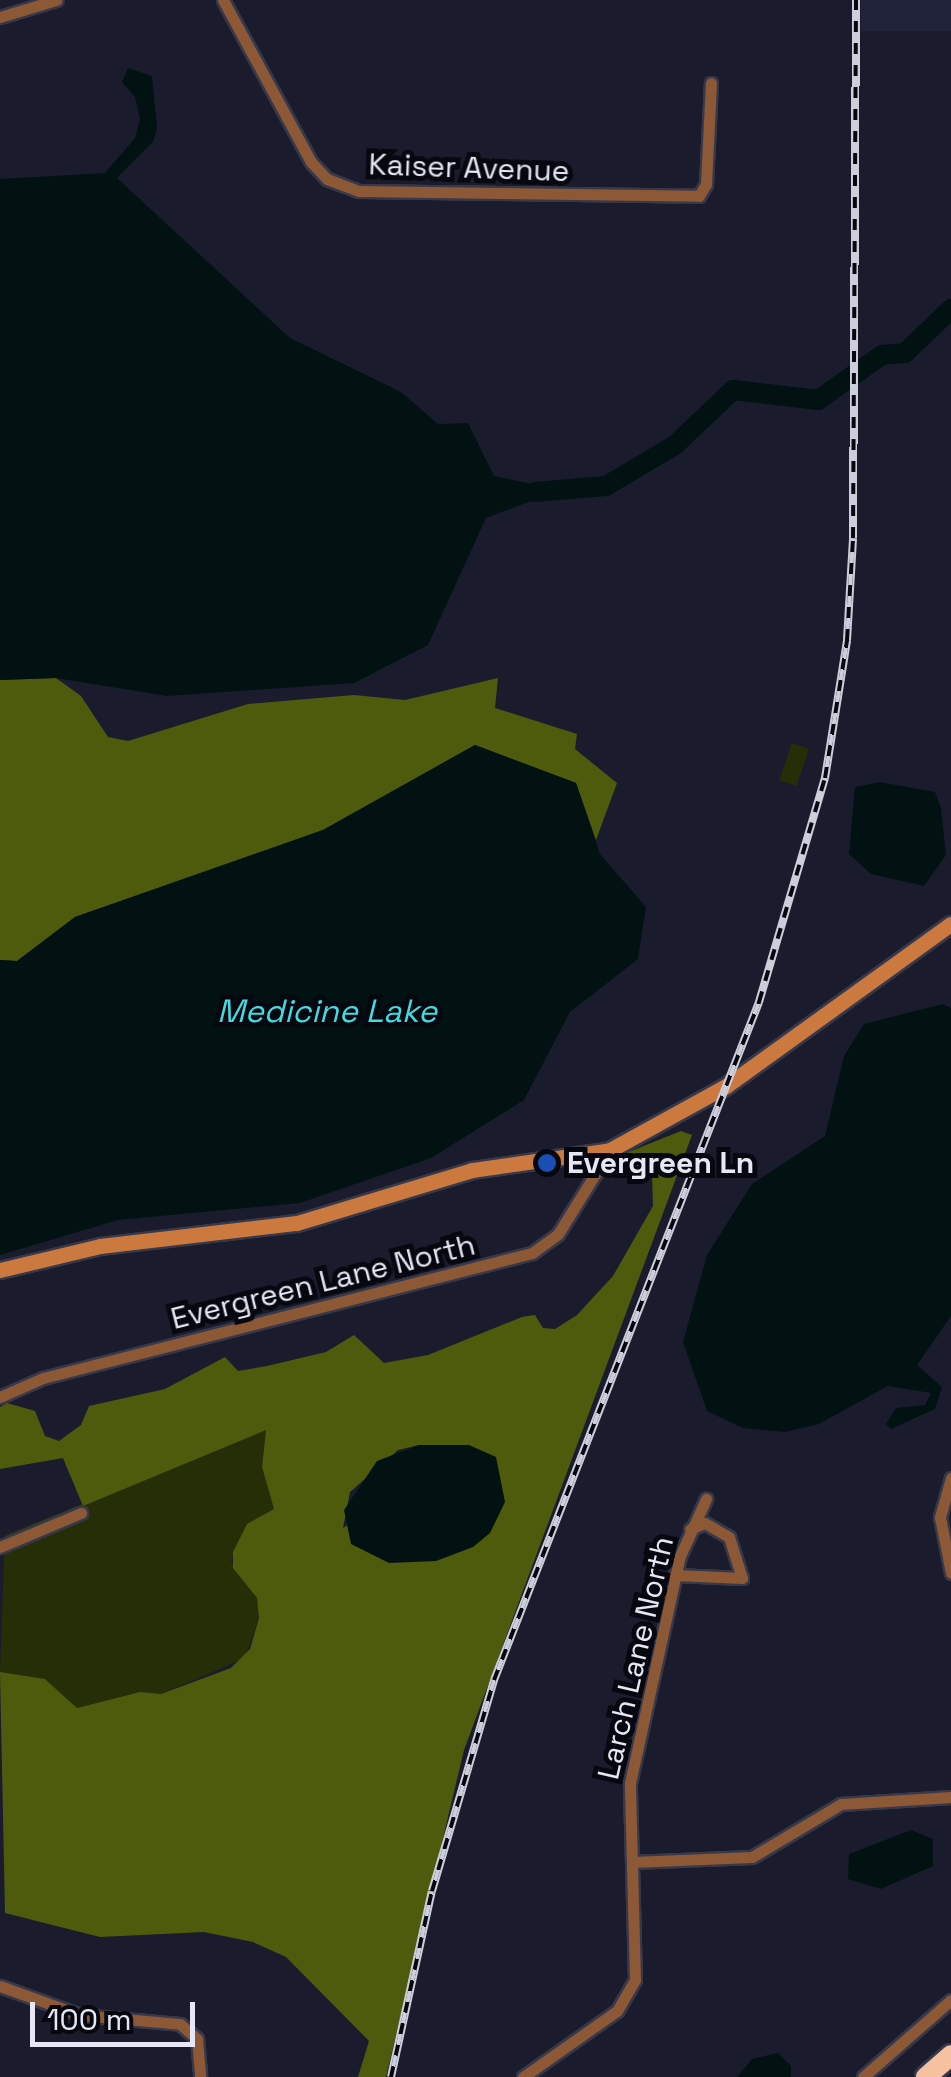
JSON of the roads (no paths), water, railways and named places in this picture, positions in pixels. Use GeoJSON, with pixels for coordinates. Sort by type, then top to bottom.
{"type":"FeatureCollection","features":[{"type":"Feature","properties":{"kind":"highway"},"geometry":{"type":"LineString","coordinates":[[926,2077],[951,2055]]}},
{"type":"Feature","properties":{"kind":"street"},"geometry":{"type":"LineString","coordinates":[[0,17],[56,0]]}},
{"type":"Feature","properties":{"kind":"street","name":"Kaiser Avenue"},"geometry":{"type":"LineString","coordinates":[[224,0],[311,162],[344,187],[699,196],[706,184],[710,82]]}},
{"type":"Feature","properties":{"kind":"street"},"geometry":{"type":"LineString","coordinates":[[0,1270],[100,1246],[297,1223],[472,1170],[610,1150],[672,1122],[951,924]]}},
{"type":"Feature","properties":{"kind":"street","name":"Evergreen Lane North"},"geometry":{"type":"LineString","coordinates":[[0,1397],[43,1378],[532,1253],[558,1234],[610,1150]]}},
{"type":"Feature","properties":{"kind":"street"},"geometry":{"type":"LineString","coordinates":[[951,1478],[940,1517],[951,1573]]}},
{"type":"Feature","properties":{"kind":"street","name":"Larch Lane North"},"geometry":{"type":"LineString","coordinates":[[523,2077],[603,2023],[627,1997],[636,1965],[630,1783],[676,1574],[690,1529],[706,1499]]}},
{"type":"Feature","properties":{"kind":"street"},"geometry":{"type":"LineString","coordinates":[[0,1548],[81,1513]]}},
{"type":"Feature","properties":{"kind":"street"},"geometry":{"type":"LineString","coordinates":[[676,1574],[742,1578],[729,1536],[705,1522],[690,1529]]}},
{"type":"Feature","properties":{"kind":"street"},"geometry":{"type":"LineString","coordinates":[[632,1862],[752,1857],[841,1804],[951,1797]]}},
{"type":"Feature","properties":{"kind":"street"},"geometry":{"type":"LineString","coordinates":[[0,1986],[80,2015],[165,2018],[198,2039],[200,2077]]}},
{"type":"Feature","properties":{"kind":"street"},"geometry":{"type":"LineString","coordinates":[[863,2077],[951,2000]]}},
{"type":"Feature","properties":{"kind":"water"},"geometry":{"type":"Polygon","coordinates":[[[128,68],[152,76],[157,128],[153,142],[117,178],[290,338],[401,392],[438,424],[468,423],[494,476],[561,490],[486,518],[428,645],[354,683],[167,696],[56,678],[0,680],[0,179],[105,173],[135,138],[140,119],[135,97],[122,82],[128,68]]]}},
{"type":"Feature","properties":{"kind":"water","name":"Medicine Lake"},"geometry":{"type":"Polygon","coordinates":[[[475,745],[576,783],[600,854],[646,907],[638,959],[570,1012],[524,1100],[431,1158],[300,1203],[118,1220],[0,1255],[0,960],[17,961],[75,917],[323,830],[475,745]]]}},
{"type":"Feature","properties":{"kind":"water"},"geometry":{"type":"Polygon","coordinates":[[[880,782],[935,792],[941,808],[946,855],[924,886],[871,874],[849,854],[855,787],[880,782]]]}},
{"type":"Feature","properties":{"kind":"water"},"geometry":{"type":"Polygon","coordinates":[[[943,1004],[951,1008],[951,1316],[917,1365],[942,1387],[935,1409],[891,1429],[886,1424],[896,1408],[925,1405],[931,1393],[888,1386],[819,1424],[785,1432],[743,1428],[707,1411],[683,1342],[707,1255],[752,1184],[825,1136],[844,1056],[864,1024],[943,1004]]]}},
{"type":"Feature","properties":{"kind":"water"},"geometry":{"type":"Polygon","coordinates":[[[419,1445],[469,1445],[496,1457],[505,1502],[490,1533],[473,1547],[436,1561],[389,1563],[351,1544],[344,1510],[377,1461],[419,1445]]]}},
{"type":"Feature","properties":{"kind":"water"},"geometry":{"type":"Polygon","coordinates":[[[911,1830],[933,1839],[933,1866],[881,1889],[848,1879],[849,1854],[911,1830]]]}},
{"type":"Feature","properties":{"kind":"water"},"geometry":{"type":"Polygon","coordinates":[[[778,2053],[791,2066],[791,2077],[737,2077],[752,2059],[778,2053]]]}},
{"type":"Feature","properties":{"kind":"waterway"},"geometry":{"type":"LineString","coordinates":[[535,492],[606,486],[675,445],[733,390],[818,400],[882,355],[905,353],[951,309]]}},
{"type":"Feature","properties":{"kind":"railway"},"geometry":{"type":"LineString","coordinates":[[391,2077],[432,1891],[494,1680],[759,1002],[825,778],[847,640],[853,538],[856,0]]}},
{"type":"Feature","properties":{"kind":"place","name":"Evergreen Ln"},"geometry":{"type":"Point","coordinates":[547,1163]}}]}
